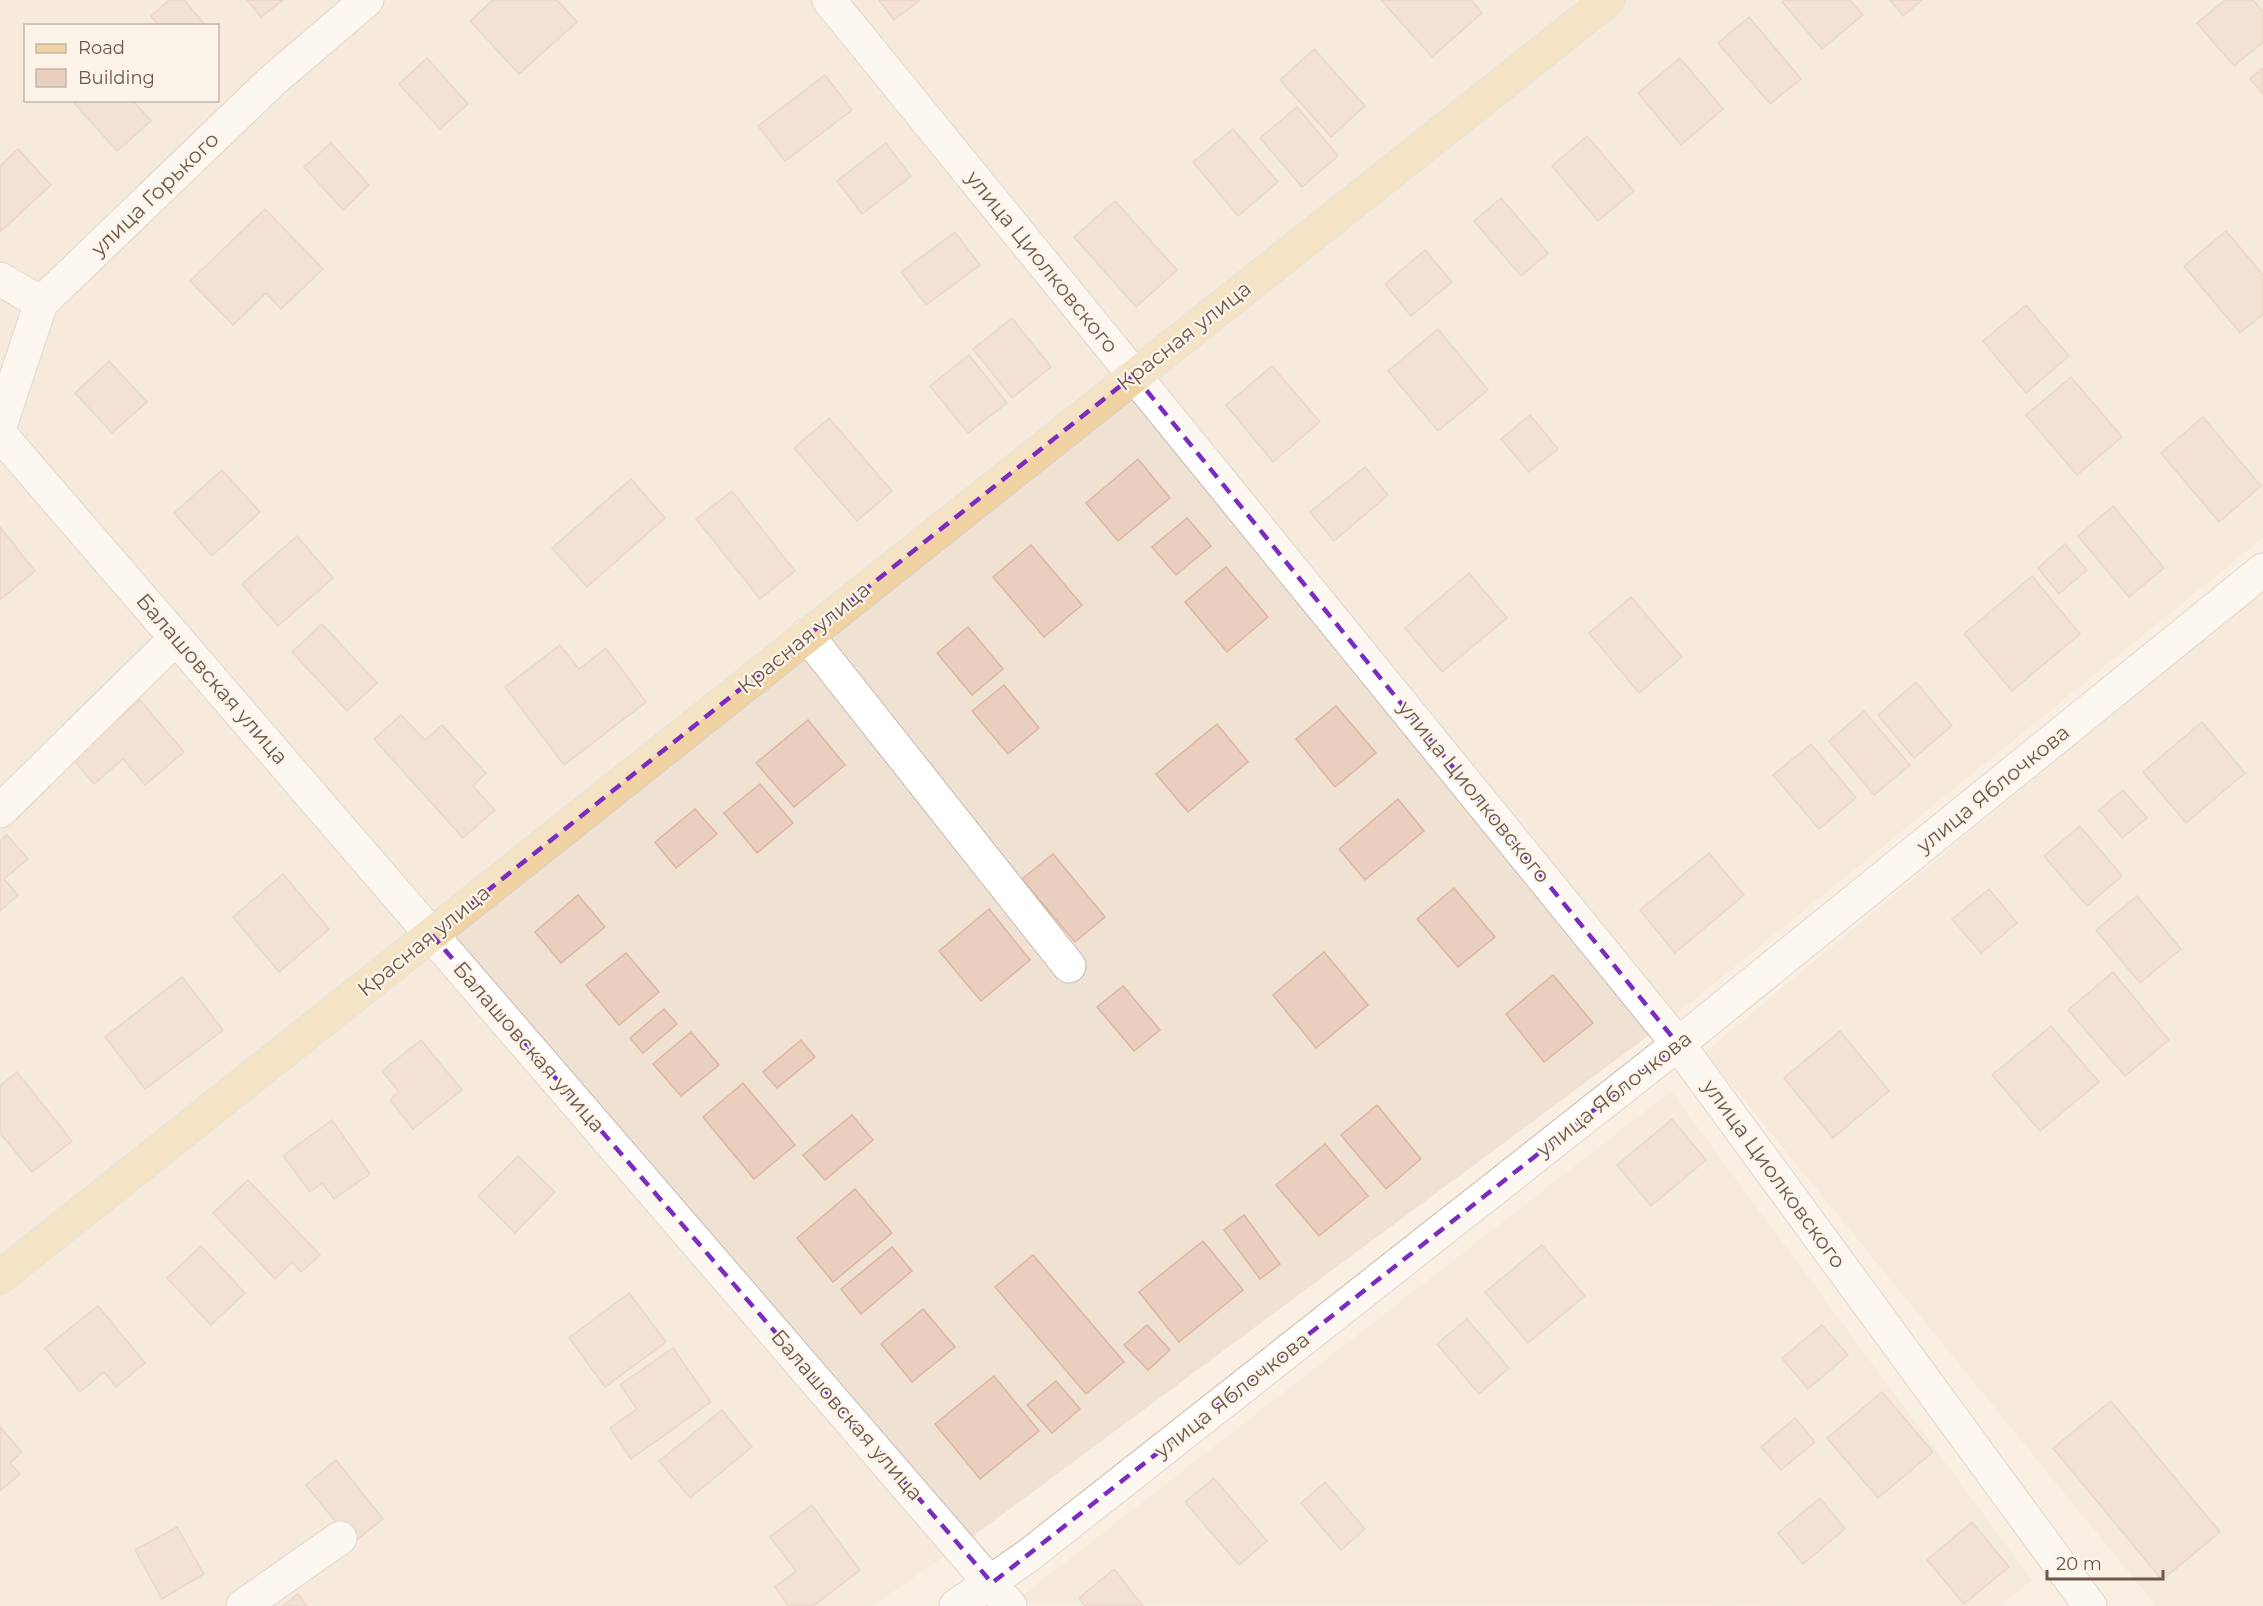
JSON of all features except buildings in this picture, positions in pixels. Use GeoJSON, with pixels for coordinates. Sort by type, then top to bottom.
{"type":"FeatureCollection","features":[{"type":"Feature","properties":{"kind":"main road","name":"Красная улица"},"geometry":{"type":"LineString","coordinates":[[0,1277],[1608,0]]}},
{"type":"Feature","properties":{"kind":"street","name":"улица Горького"},"geometry":{"type":"LineString","coordinates":[[0,426],[41,303],[272,81],[367,0]]}},
{"type":"Feature","properties":{"kind":"street","name":"улица Циолковского"},"geometry":{"type":"LineString","coordinates":[[829,0],[1678,1044],[2078,1602]]}},
{"type":"Feature","properties":{"kind":"street"},"geometry":{"type":"LineString","coordinates":[[0,279],[41,303]]}},
{"type":"Feature","properties":{"kind":"street","name":"Балашовская улица"},"geometry":{"type":"LineString","coordinates":[[0,434],[1001,1594]]}},
{"type":"Feature","properties":{"kind":"street","name":"улица Яблочкова"},"geometry":{"type":"LineString","coordinates":[[956,1606],[1001,1594],[2263,570]]}},
{"type":"Feature","properties":{"kind":"street"},"geometry":{"type":"LineString","coordinates":[[807,635],[1069,966]]}},
{"type":"Feature","properties":{"kind":"street"},"geometry":{"type":"LineString","coordinates":[[0,811],[176,638]]}},
{"type":"Feature","properties":{"kind":"street"},"geometry":{"type":"LineString","coordinates":[[243,1606],[340,1538]]}},
{"type":"Feature","properties":{"kind":"highlighted area"},"geometry":{"type":"Polygon","coordinates":[[[1134,375],[1678,1044],[992,1583],[432,935],[1134,375]]]}},
{"type":"Feature","properties":{"kind":"shaded area"},"geometry":{"type":"Polygon","coordinates":[[[0,0],[2263,0],[2263,538],[1663,1025],[960,1546],[872,1606],[0,1606],[0,0]]]}},
{"type":"Feature","properties":{"kind":"shaded area"},"geometry":{"type":"Polygon","coordinates":[[[2263,588],[2263,1606],[2156,1606],[1705,1052],[2263,588]]]}},
{"type":"Feature","properties":{"kind":"shaded area"},"geometry":{"type":"Polygon","coordinates":[[[1671,1091],[2032,1580],[1999,1606],[1010,1605],[1671,1091]]]}}]}
